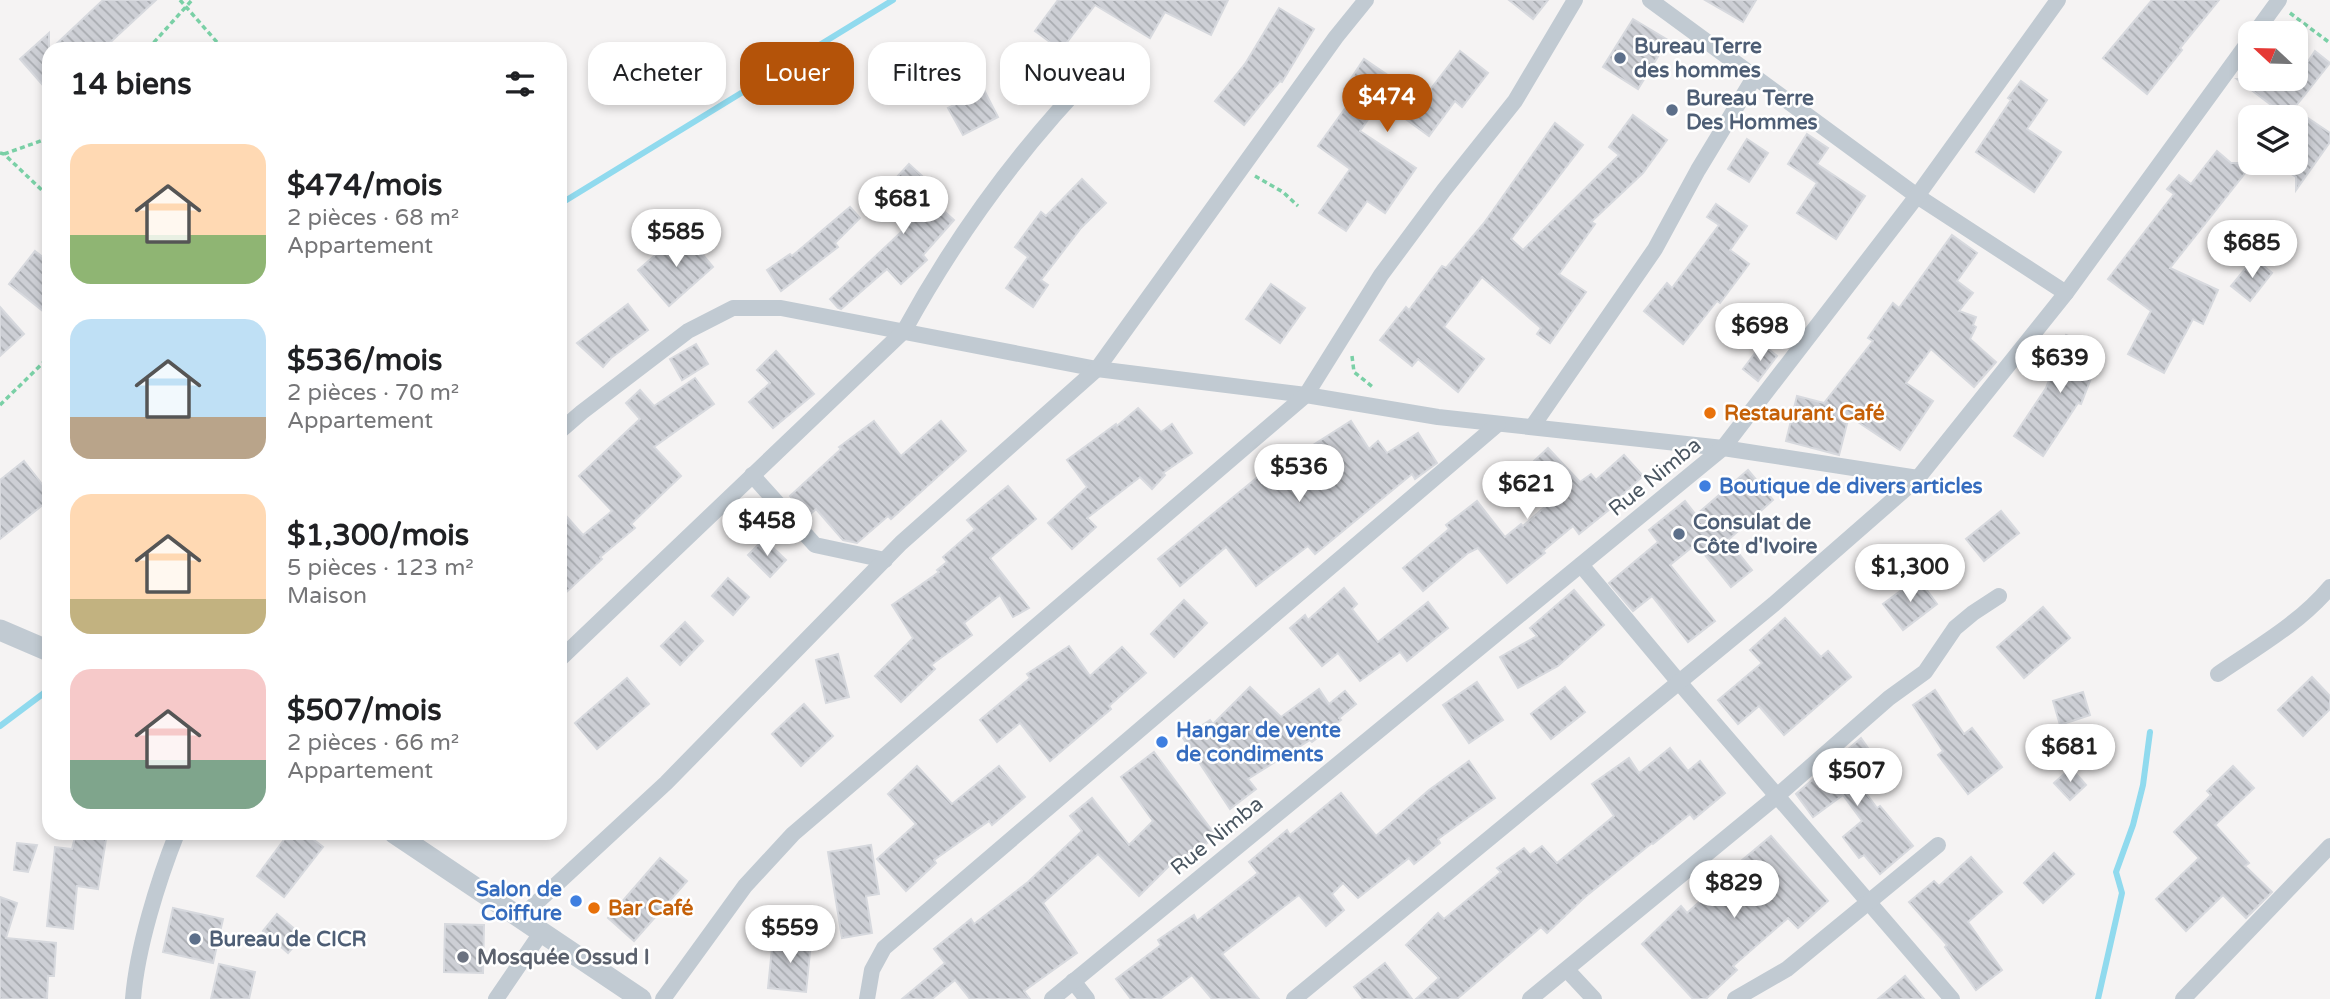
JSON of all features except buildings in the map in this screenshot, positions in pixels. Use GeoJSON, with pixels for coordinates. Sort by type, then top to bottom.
{"type":"FeatureCollection","features":[{"type":"Feature","properties":{"kind":"street"},"geometry":{"type":"LineString","coordinates":[[520,918],[666,783],[901,543],[1097,369],[1336,37],[1366,0]]}},
{"type":"Feature","properties":{"kind":"street"},"geometry":{"type":"LineString","coordinates":[[663,999],[745,886],[793,834],[1306,395],[1385,270],[1444,190],[1516,101],[1575,0]]}},
{"type":"Feature","properties":{"kind":"street"},"geometry":{"type":"LineString","coordinates":[[1650,0],[1917,196],[2066,293]]}},
{"type":"Feature","properties":{"kind":"street","name":"Rue Nimba"},"geometry":{"type":"LineString","coordinates":[[1052,999],[1723,448],[1917,196],[2058,0]]}},
{"type":"Feature","properties":{"kind":"street"},"geometry":{"type":"LineString","coordinates":[[2263,21],[2276,1]]}},
{"type":"Feature","properties":{"kind":"street"},"geometry":{"type":"LineString","coordinates":[[1294,999],[1774,604],[1918,478],[2066,293],[2238,56]]}},
{"type":"Feature","properties":{"kind":"street"},"geometry":{"type":"LineString","coordinates":[[1532,427],[1655,249],[1698,170],[1755,76]]}},
{"type":"Feature","properties":{"kind":"street"},"geometry":{"type":"LineString","coordinates":[[567,652],[904,331],[932,281],[1005,176],[1062,105]]}},
{"type":"Feature","properties":{"kind":"street"},"geometry":{"type":"LineString","coordinates":[[567,425],[688,331],[733,309],[781,308],[1097,369],[1306,395],[1438,417],[1723,448],[1918,478]]}},
{"type":"Feature","properties":{"kind":"street"},"geometry":{"type":"LineString","coordinates":[[867,999],[872,970],[884,948],[1498,424]]}},
{"type":"Feature","properties":{"kind":"street"},"geometry":{"type":"LineString","coordinates":[[752,475],[815,544],[886,560]]}},
{"type":"Feature","properties":{"kind":"street"},"geometry":{"type":"LineString","coordinates":[[1581,565],[1952,999]]}},
{"type":"Feature","properties":{"kind":"street"},"geometry":{"type":"LineString","coordinates":[[2218,674],[2297,618],[2330,587]]}},
{"type":"Feature","properties":{"kind":"street"},"geometry":{"type":"LineString","coordinates":[[1530,999],[1777,796],[1889,698],[1925,672],[1955,628],[1999,596]]}},
{"type":"Feature","properties":{"kind":"street"},"geometry":{"type":"LineString","coordinates":[[0,630],[42,648]]}},
{"type":"Feature","properties":{"kind":"street"},"geometry":{"type":"LineString","coordinates":[[133,999],[135,980],[162,871],[174,840]]}},
{"type":"Feature","properties":{"kind":"street"},"geometry":{"type":"LineString","coordinates":[[404,840],[641,999]]}},
{"type":"Feature","properties":{"kind":"street"},"geometry":{"type":"LineString","coordinates":[[1735,999],[1787,970],[1938,845]]}},
{"type":"Feature","properties":{"kind":"street"},"geometry":{"type":"LineString","coordinates":[[2183,999],[2330,846]]}},
{"type":"Feature","properties":{"kind":"street"},"geometry":{"type":"LineString","coordinates":[[496,999],[541,933]]}},
{"type":"Feature","properties":{"kind":"street"},"geometry":{"type":"LineString","coordinates":[[1567,970],[1594,999]]}},
{"type":"Feature","properties":{"kind":"street"},"geometry":{"type":"LineString","coordinates":[[1073,982],[1087,999]]}},
{"type":"Feature","properties":{"kind":"path"},"geometry":{"type":"LineString","coordinates":[[180,0],[217,42]]}},
{"type":"Feature","properties":{"kind":"path"},"geometry":{"type":"LineString","coordinates":[[154,42],[192,0]]}},
{"type":"Feature","properties":{"kind":"path"},"geometry":{"type":"LineString","coordinates":[[2276,1],[2330,43]]}},
{"type":"Feature","properties":{"kind":"path"},"geometry":{"type":"LineString","coordinates":[[42,140],[2,153],[42,190]]}},
{"type":"Feature","properties":{"kind":"path"},"geometry":{"type":"LineString","coordinates":[[1241,168],[1283,192],[1298,206]]}},
{"type":"Feature","properties":{"kind":"path"},"geometry":{"type":"LineString","coordinates":[[1344,334],[1351,346],[1354,372],[1380,393]]}},
{"type":"Feature","properties":{"kind":"path"},"geometry":{"type":"LineString","coordinates":[[0,405],[42,364]]}},
{"type":"Feature","properties":{"kind":"waterway"},"geometry":{"type":"LineString","coordinates":[[567,200],[893,0]]}},
{"type":"Feature","properties":{"kind":"waterway"},"geometry":{"type":"LineString","coordinates":[[0,726],[42,694]]}},
{"type":"Feature","properties":{"kind":"waterway"},"geometry":{"type":"LineString","coordinates":[[2098,999],[2122,893],[2116,872],[2133,825],[2143,785],[2150,732]]}},
{"type":"Feature","properties":{"kind":"place","name":"Bureau Terre des hommes"},"geometry":{"type":"Point","coordinates":[1620,58]}},
{"type":"Feature","properties":{"kind":"place","name":"Bureau Terre Des Hommes"},"geometry":{"type":"Point","coordinates":[1672,110]}},
{"type":"Feature","properties":{"kind":"place","name":"Restaurant Café"},"geometry":{"type":"Point","coordinates":[1710,413]}},
{"type":"Feature","properties":{"kind":"place","name":"Boutique de divers articles"},"geometry":{"type":"Point","coordinates":[1705,486]}},
{"type":"Feature","properties":{"kind":"place","name":"Consulat de Côte d'Ivoire"},"geometry":{"type":"Point","coordinates":[1679,534]}},
{"type":"Feature","properties":{"kind":"place","name":"Hangar de vente de condiments"},"geometry":{"type":"Point","coordinates":[1162,742]}},
{"type":"Feature","properties":{"kind":"place","name":"Salon de Coiffure"},"geometry":{"type":"Point","coordinates":[576,901]}},
{"type":"Feature","properties":{"kind":"place","name":"Bar Café"},"geometry":{"type":"Point","coordinates":[594,908]}},
{"type":"Feature","properties":{"kind":"place","name":"Bureau de CICR"},"geometry":{"type":"Point","coordinates":[195,939]}},
{"type":"Feature","properties":{"kind":"place","name":"Mosquée Ossud I"},"geometry":{"type":"Point","coordinates":[463,957]}}]}
